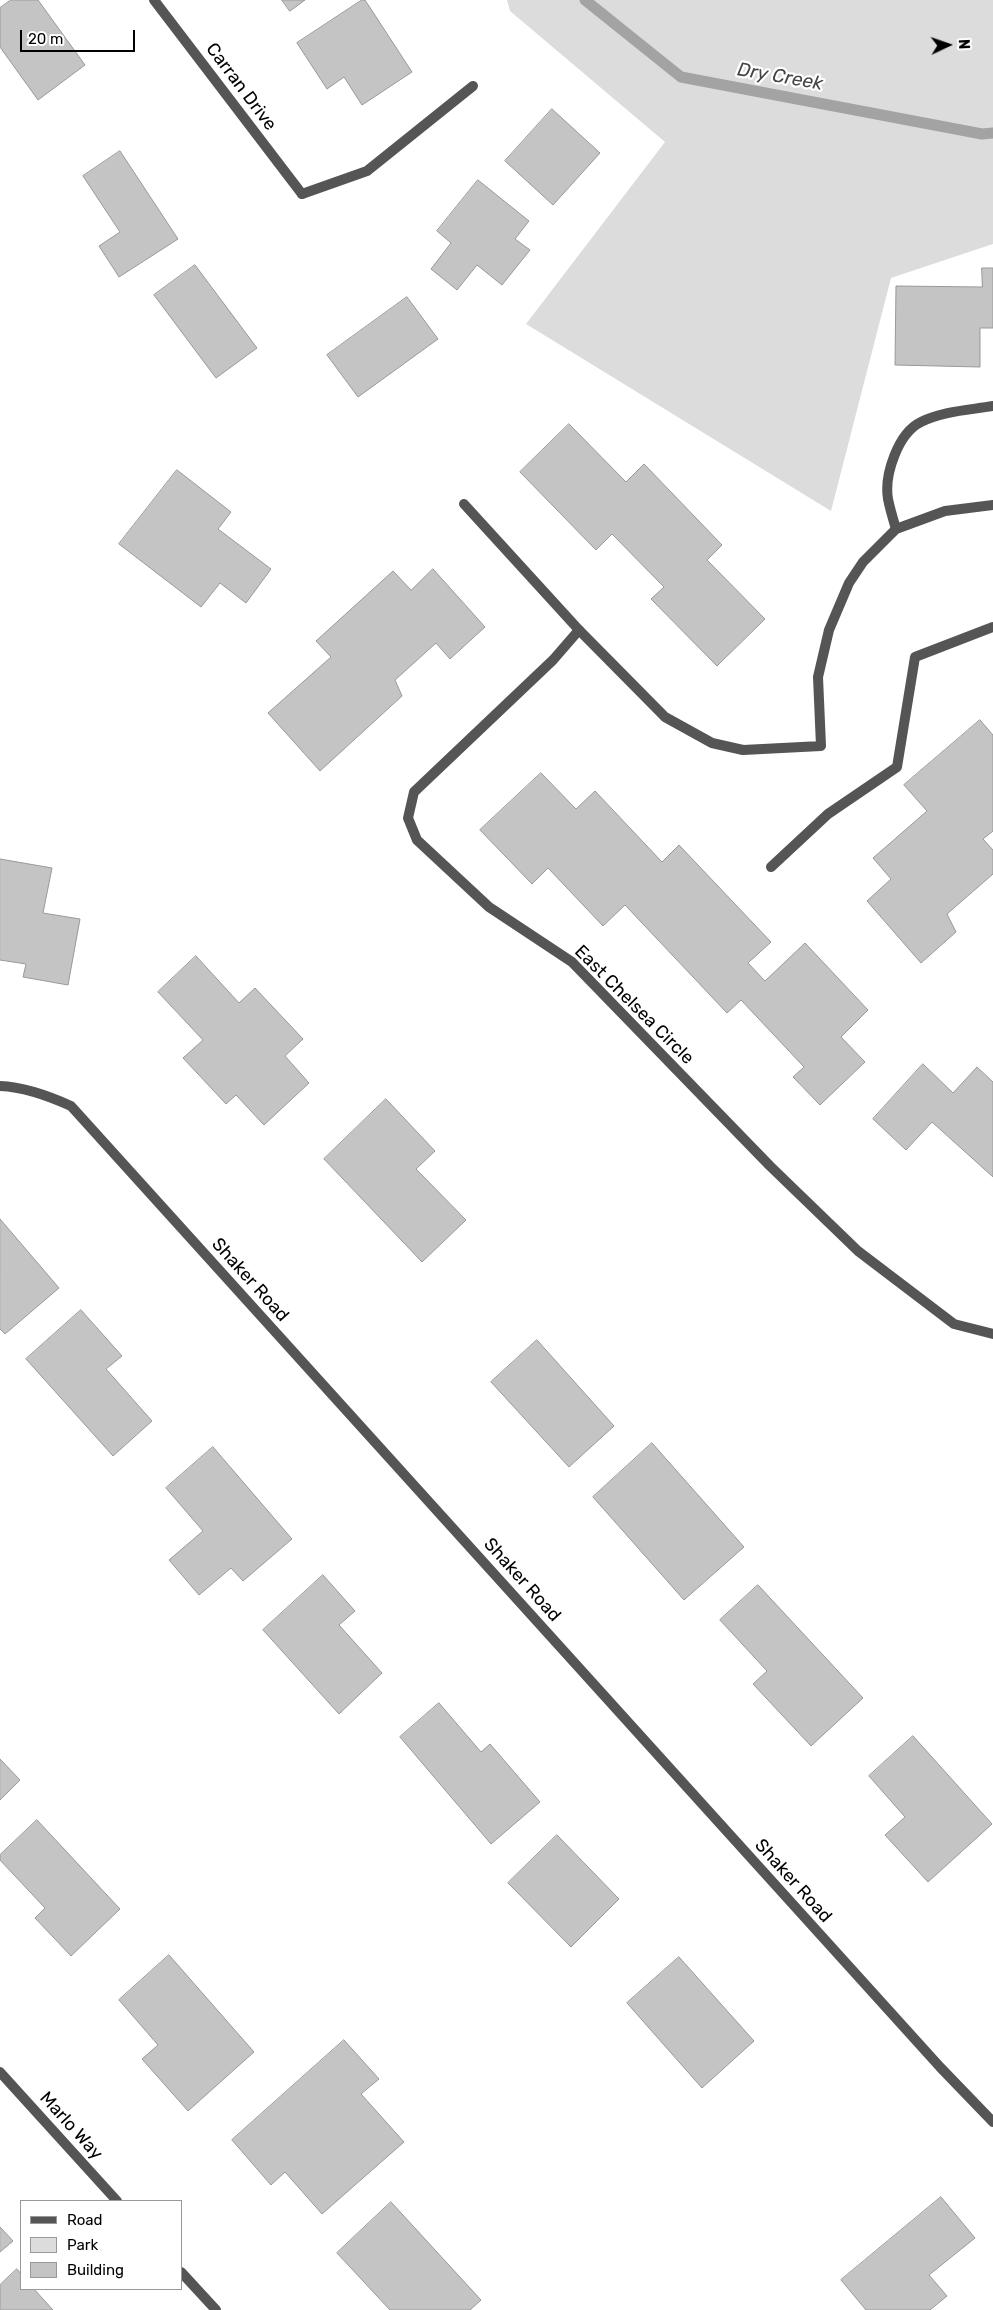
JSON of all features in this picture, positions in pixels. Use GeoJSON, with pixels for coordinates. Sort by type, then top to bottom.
{"type":"FeatureCollection","features":[{"type":"Feature","properties":{"kind":"street","name":"Carran Drive"},"geometry":{"type":"LineString","coordinates":[[154,0],[302,194],[367,171],[473,86]]}},
{"type":"Feature","properties":{"kind":"street"},"geometry":{"type":"LineString","coordinates":[[896,529],[888,497],[892,460],[902,440],[920,422],[946,414],[993,406]]}},
{"type":"Feature","properties":{"kind":"street"},"geometry":{"type":"LineString","coordinates":[[464,504],[579,630],[665,717],[712,743],[743,750],[821,746],[818,677],[829,630],[849,583],[863,562],[896,529],[945,510],[993,505]]}},
{"type":"Feature","properties":{"kind":"street"},"geometry":{"type":"LineString","coordinates":[[771,867],[828,814],[896,767],[915,657],[993,627]]}},
{"type":"Feature","properties":{"kind":"street","name":"East Chelsea Circle"},"geometry":{"type":"LineString","coordinates":[[579,630],[553,660],[414,792],[408,818],[418,840],[489,907],[572,962],[770,1166],[858,1251],[954,1324],[993,1334]]}},
{"type":"Feature","properties":{"kind":"street","name":"Shaker Road"},"geometry":{"type":"LineString","coordinates":[[5,1086],[50,1096],[71,1106],[934,2060],[993,2122]]}},
{"type":"Feature","properties":{"kind":"street","name":"Marlo Way"},"geometry":{"type":"LineString","coordinates":[[0,2072],[116,2200]]}},
{"type":"Feature","properties":{"kind":"street"},"geometry":{"type":"LineString","coordinates":[[182,2273],[216,2310]]}},
{"type":"Feature","properties":{"kind":"green space"},"geometry":{"type":"Polygon","coordinates":[[[507,0],[993,0],[993,244],[891,278],[831,511],[526,324],[665,142],[510,11],[507,0]]]}},
{"type":"Feature","properties":{"kind":"building"},"geometry":{"type":"Polygon","coordinates":[[[11,0],[38,0],[85,65],[38,100],[0,47],[0,8],[11,0]]]}},
{"type":"Feature","properties":{"kind":"building"},"geometry":{"type":"Polygon","coordinates":[[[282,0],[305,0],[290,11],[282,0]]]}},
{"type":"Feature","properties":{"kind":"building"},"geometry":{"type":"Polygon","coordinates":[[[362,0],[365,0],[412,72],[362,105],[344,77],[327,89],[297,43],[362,0]]]}},
{"type":"Feature","properties":{"kind":"building"},"geometry":{"type":"Polygon","coordinates":[[[552,109],[600,153],[553,205],[505,161],[552,109]]]}},
{"type":"Feature","properties":{"kind":"building"},"geometry":{"type":"Polygon","coordinates":[[[120,151],[178,239],[119,277],[99,246],[120,232],[83,176],[120,151]]]}},
{"type":"Feature","properties":{"kind":"building"},"geometry":{"type":"Polygon","coordinates":[[[478,180],[529,221],[515,239],[530,250],[502,285],[477,265],[457,290],[431,269],[451,243],[437,231],[478,180]]]}},
{"type":"Feature","properties":{"kind":"building"},"geometry":{"type":"Polygon","coordinates":[[[195,265],[257,348],[216,378],[154,295],[195,265]]]}},
{"type":"Feature","properties":{"kind":"building"},"geometry":{"type":"Polygon","coordinates":[[[982,268],[993,268],[993,328],[980,328],[980,367],[895,365],[896,286],[982,287],[982,268]]]}},
{"type":"Feature","properties":{"kind":"building"},"geometry":{"type":"Polygon","coordinates":[[[407,297],[438,339],[358,397],[327,355],[407,297]]]}},
{"type":"Feature","properties":{"kind":"building"},"geometry":{"type":"Polygon","coordinates":[[[569,424],[626,482],[644,464],[722,545],[707,560],[765,619],[717,666],[651,599],[664,587],[612,534],[596,550],[520,472],[569,424]]]}},
{"type":"Feature","properties":{"kind":"building"},"geometry":{"type":"Polygon","coordinates":[[[177,470],[231,512],[218,529],[271,569],[246,603],[220,583],[201,607],[119,544],[177,470]]]}},
{"type":"Feature","properties":{"kind":"building"},"geometry":{"type":"Polygon","coordinates":[[[433,569],[485,627],[450,659],[436,643],[395,680],[402,696],[320,771],[268,713],[331,657],[316,641],[393,571],[411,590],[433,569]]]}},
{"type":"Feature","properties":{"kind":"building"},"geometry":{"type":"Polygon","coordinates":[[[980,720],[993,735],[993,831],[983,839],[993,850],[993,874],[947,914],[956,932],[921,963],[867,901],[891,879],[873,858],[927,811],[904,785],[980,720]]]}},
{"type":"Feature","properties":{"kind":"building"},"geometry":{"type":"Polygon","coordinates":[[[541,773],[576,809],[595,791],[662,862],[679,845],[771,942],[748,963],[765,981],[805,943],[868,1010],[841,1037],[865,1062],[820,1105],[793,1077],[804,1067],[741,1000],[727,1013],[625,905],[603,926],[548,868],[532,884],[480,830],[541,773]]]}},
{"type":"Feature","properties":{"kind":"building"},"geometry":{"type":"Polygon","coordinates":[[[0,859],[52,868],[43,913],[80,919],[68,985],[23,977],[26,964],[0,960],[0,859]]]}},
{"type":"Feature","properties":{"kind":"building"},"geometry":{"type":"Polygon","coordinates":[[[196,956],[239,1003],[255,988],[303,1039],[285,1056],[309,1083],[264,1125],[236,1095],[226,1104],[183,1058],[203,1040],[158,992],[196,956]]]}},
{"type":"Feature","properties":{"kind":"building"},"geometry":{"type":"Polygon","coordinates":[[[923,1064],[953,1093],[977,1067],[993,1082],[993,1177],[932,1122],[906,1150],[873,1119],[923,1064]]]}},
{"type":"Feature","properties":{"kind":"building"},"geometry":{"type":"Polygon","coordinates":[[[386,1099],[435,1151],[416,1169],[466,1220],[422,1262],[324,1159],[386,1099]]]}},
{"type":"Feature","properties":{"kind":"building"},"geometry":{"type":"Polygon","coordinates":[[[0,1219],[59,1288],[5,1334],[0,1329],[0,1219]]]}},
{"type":"Feature","properties":{"kind":"building"},"geometry":{"type":"Polygon","coordinates":[[[81,1310],[122,1356],[106,1369],[152,1421],[113,1456],[26,1359],[81,1310]]]}},
{"type":"Feature","properties":{"kind":"building"},"geometry":{"type":"Polygon","coordinates":[[[537,1340],[614,1426],[569,1467],[491,1382],[537,1340]]]}},
{"type":"Feature","properties":{"kind":"building"},"geometry":{"type":"Polygon","coordinates":[[[652,1443],[744,1547],[684,1600],[593,1497],[652,1443]]]}},
{"type":"Feature","properties":{"kind":"building"},"geometry":{"type":"Polygon","coordinates":[[[213,1447],[292,1539],[243,1581],[231,1568],[199,1595],[169,1560],[203,1531],[166,1488],[213,1447]]]}},
{"type":"Feature","properties":{"kind":"building"},"geometry":{"type":"Polygon","coordinates":[[[323,1575],[355,1611],[339,1625],[382,1673],[339,1714],[263,1630],[323,1575]]]}},
{"type":"Feature","properties":{"kind":"building"},"geometry":{"type":"Polygon","coordinates":[[[758,1585],[863,1698],[811,1746],[753,1684],[767,1671],[720,1620],[758,1585]]]}},
{"type":"Feature","properties":{"kind":"building"},"geometry":{"type":"Polygon","coordinates":[[[439,1703],[481,1752],[490,1744],[540,1802],[491,1844],[400,1737],[439,1703]]]}},
{"type":"Feature","properties":{"kind":"building"},"geometry":{"type":"Polygon","coordinates":[[[913,1736],[992,1824],[928,1882],[885,1835],[905,1817],[869,1776],[913,1736]]]}},
{"type":"Feature","properties":{"kind":"building"},"geometry":{"type":"Polygon","coordinates":[[[0,1759],[20,1780],[0,1800],[0,1759]]]}},
{"type":"Feature","properties":{"kind":"building"},"geometry":{"type":"Polygon","coordinates":[[[37,1820],[120,1909],[71,1956],[35,1918],[45,1908],[0,1860],[0,1855],[37,1820]]]}},
{"type":"Feature","properties":{"kind":"building"},"geometry":{"type":"Polygon","coordinates":[[[557,1835],[619,1899],[571,1947],[508,1883],[557,1835]]]}},
{"type":"Feature","properties":{"kind":"building"},"geometry":{"type":"Polygon","coordinates":[[[169,1955],[254,2052],[188,2111],[142,2059],[158,2045],[119,2000],[169,1955]]]}},
{"type":"Feature","properties":{"kind":"building"},"geometry":{"type":"Polygon","coordinates":[[[679,1957],[754,2041],[702,2088],[627,2003],[679,1957]]]}},
{"type":"Feature","properties":{"kind":"building"},"geometry":{"type":"Polygon","coordinates":[[[344,2040],[379,2079],[361,2094],[404,2142],[322,2214],[285,2172],[271,2185],[232,2140],[344,2040]]]}},
{"type":"Feature","properties":{"kind":"building"},"geometry":{"type":"Polygon","coordinates":[[[941,2197],[975,2238],[929,2275],[947,2296],[930,2310],[866,2310],[841,2280],[941,2197]]]}},
{"type":"Feature","properties":{"kind":"building"},"geometry":{"type":"Polygon","coordinates":[[[391,2202],[481,2300],[470,2310],[390,2310],[337,2253],[391,2202]]]}},
{"type":"Feature","properties":{"kind":"building"},"geometry":{"type":"Polygon","coordinates":[[[0,2227],[13,2241],[0,2252],[0,2227]]]}},
{"type":"Feature","properties":{"kind":"building"},"geometry":{"type":"Polygon","coordinates":[[[17,2269],[20,2273],[20,2290],[35,2290],[53,2310],[0,2310],[0,2285],[17,2269]]]}},
{"type":"Feature","properties":{"kind":"waterway","name":"Dry Creek"},"geometry":{"type":"LineString","coordinates":[[585,0],[681,77],[982,134],[993,133]]}}]}
